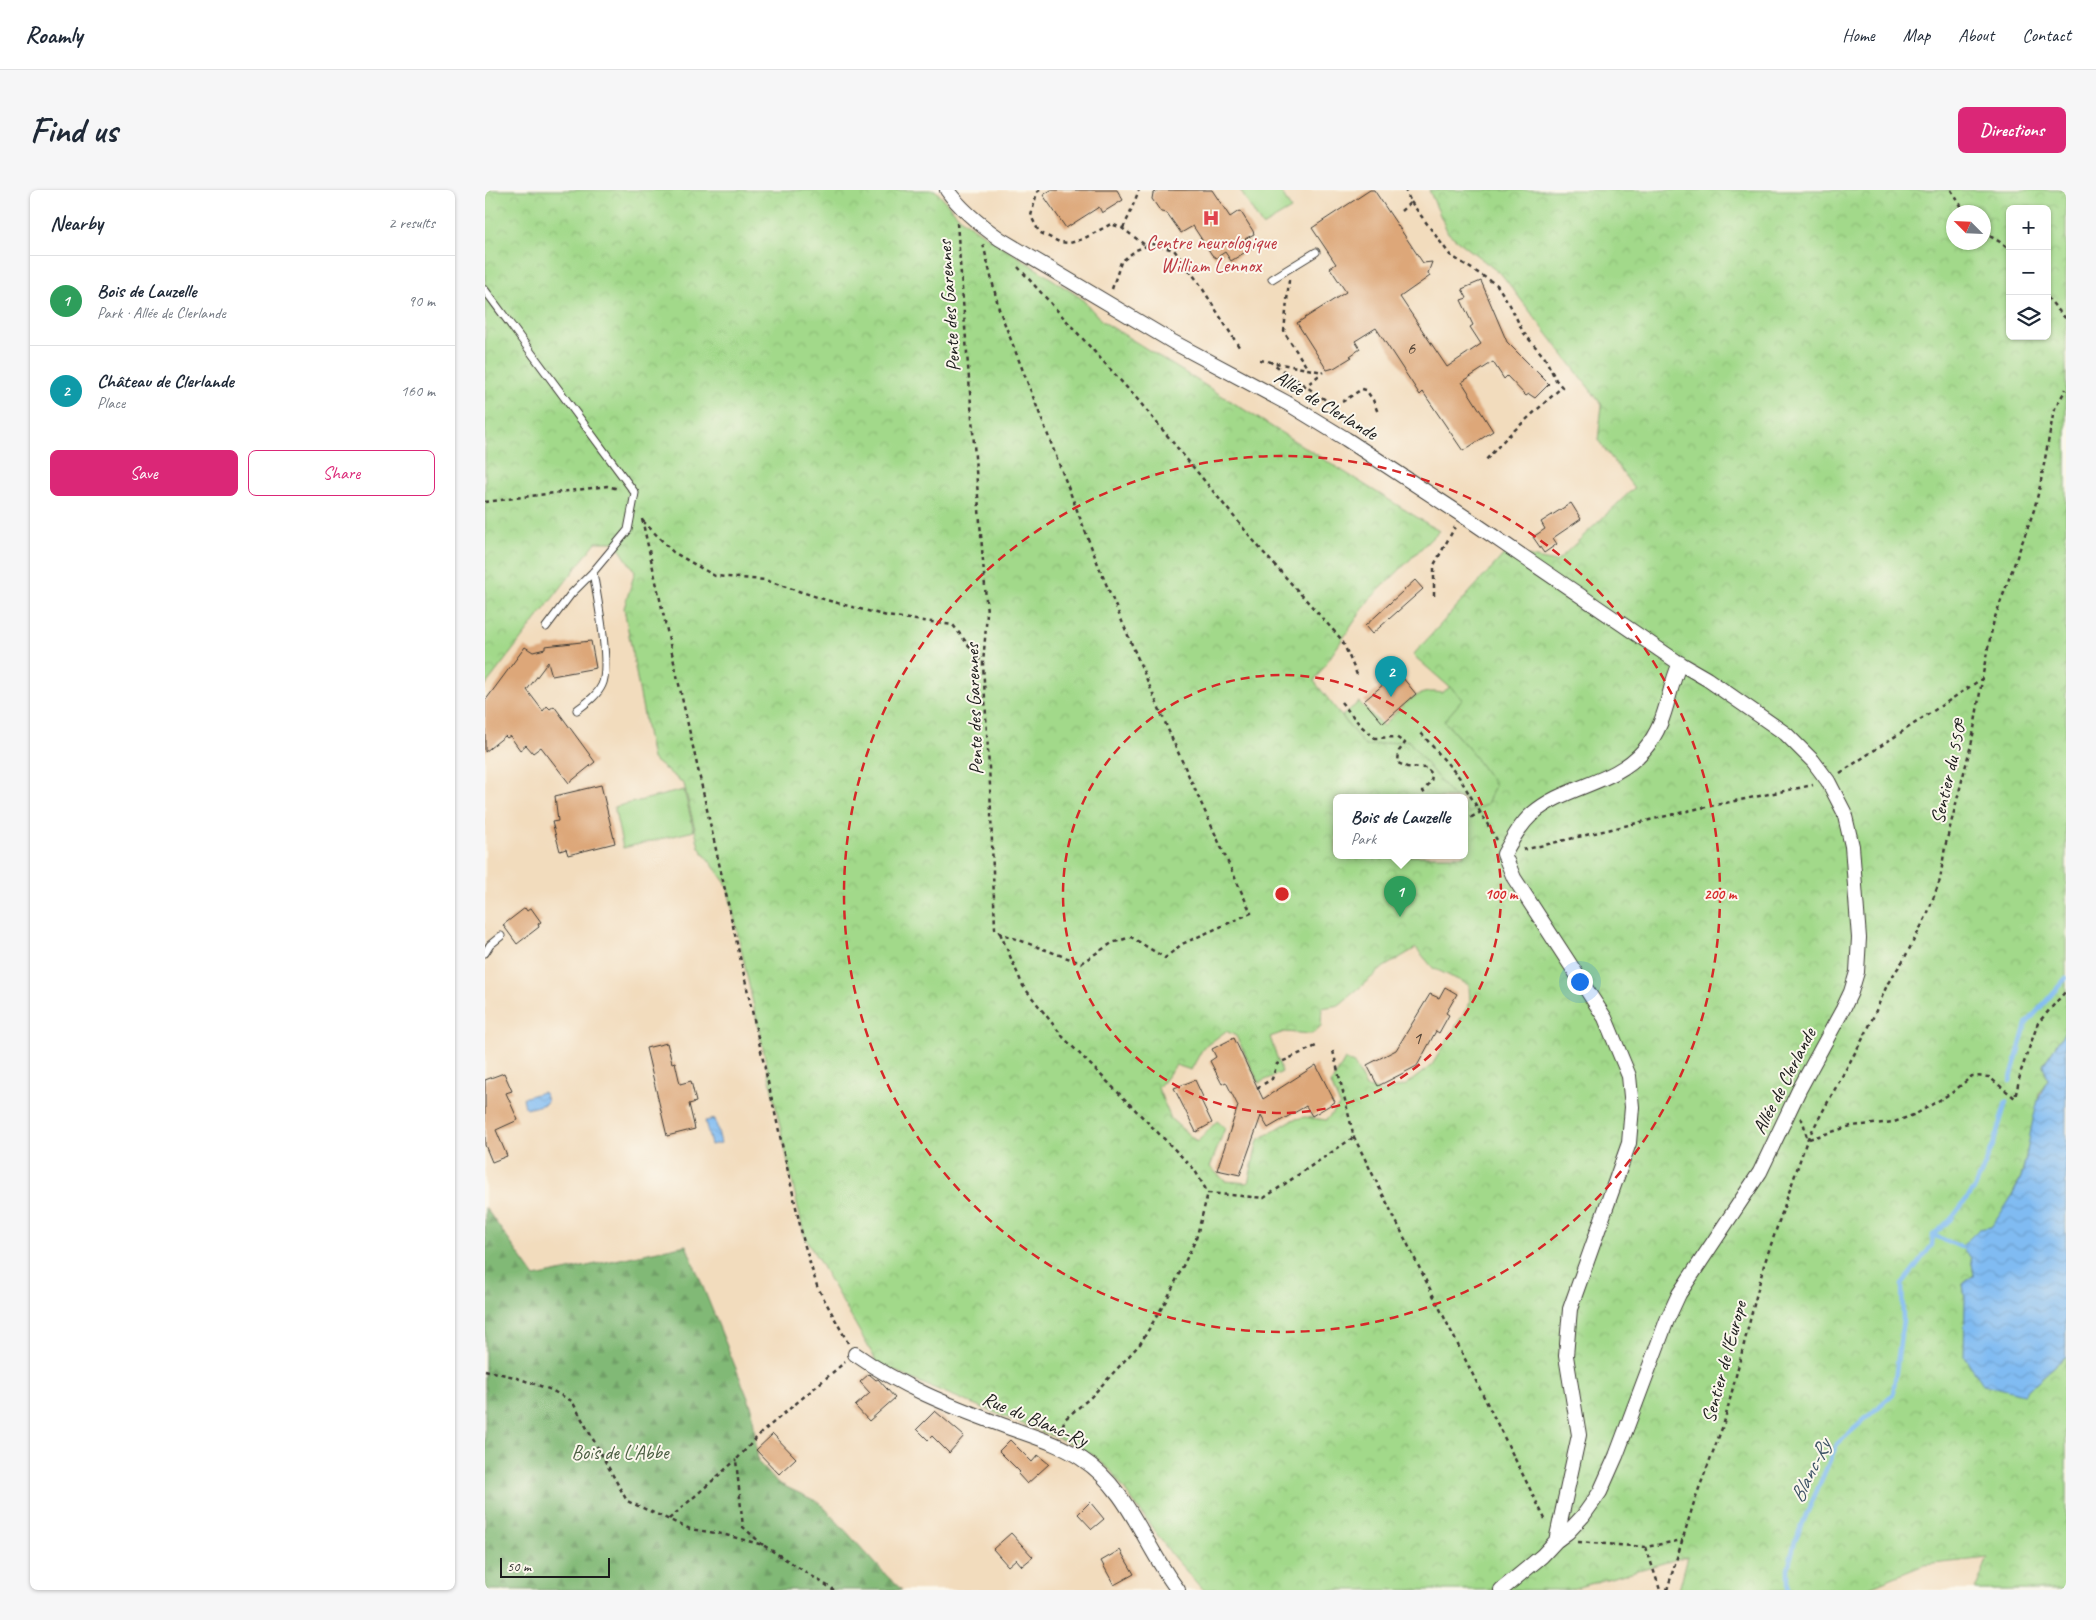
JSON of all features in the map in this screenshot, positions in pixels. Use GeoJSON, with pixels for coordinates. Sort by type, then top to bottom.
{"type":"FeatureCollection","features":[{"type":"Feature","properties":{"kind":"street","name":"Allée de Clerlande"},"geometry":{"type":"LineString","coordinates":[[947,190],[955,203],[978,223],[1027,256],[1115,309],[1210,363],[1287,403],[1347,439],[1787,734],[1808,755],[1828,781],[1844,812],[1851,837],[1857,911],[1858,959],[1854,985],[1849,998],[1789,1110],[1760,1172],[1679,1294],[1660,1337],[1613,1464],[1600,1492],[1573,1528],[1501,1590]]}},
{"type":"Feature","properties":{"kind":"street"},"geometry":{"type":"LineString","coordinates":[[1556,1541],[1579,1435],[1566,1356],[1570,1310],[1629,1143],[1632,1108],[1629,1076],[1605,1018],[1514,878],[1505,854],[1520,827],[1542,806],[1613,774],[1643,751],[1660,724],[1669,703],[1680,663]]}},
{"type":"Feature","properties":{"kind":"street","name":"Rue du Blanc-Ry"},"geometry":{"type":"LineString","coordinates":[[855,1354],[894,1379],[933,1399],[1055,1446],[1082,1459],[1105,1480],[1126,1506],[1178,1590]]}},
{"type":"Feature","properties":{"kind":"lane"},"geometry":{"type":"LineString","coordinates":[[1273,279],[1316,252]]}},
{"type":"Feature","properties":{"kind":"lane"},"geometry":{"type":"LineString","coordinates":[[485,290],[635,493],[627,530],[593,572],[571,594],[546,627]]}},
{"type":"Feature","properties":{"kind":"lane"},"geometry":{"type":"LineString","coordinates":[[577,710],[594,697],[602,686],[605,672],[600,616],[593,572]]}},
{"type":"Feature","properties":{"kind":"lane"},"geometry":{"type":"LineString","coordinates":[[485,953],[490,945],[501,936]]}},
{"type":"Feature","properties":{"kind":"path"},"geometry":{"type":"LineString","coordinates":[[1040,190],[1037,192],[1031,216],[1039,232],[1059,242],[1070,243],[1083,239],[1111,224],[1122,228],[1145,245]]}},
{"type":"Feature","properties":{"kind":"path"},"geometry":{"type":"LineString","coordinates":[[1122,228],[1129,218],[1139,190]]}},
{"type":"Feature","properties":{"kind":"path"},"geometry":{"type":"LineString","coordinates":[[1405,190],[1411,202],[1450,255],[1472,267],[1497,285],[1510,305],[1523,332],[1545,358],[1562,387],[1506,438],[1485,461]]}},
{"type":"Feature","properties":{"kind":"path"},"geometry":{"type":"LineString","coordinates":[[1951,190],[1961,205]]}},
{"type":"Feature","properties":{"kind":"path"},"geometry":{"type":"LineString","coordinates":[[1401,211],[1411,202]]}},
{"type":"Feature","properties":{"kind":"path","name":"Pente des Garennes"},"geometry":{"type":"LineString","coordinates":[[955,203],[987,613],[983,664],[990,785],[995,929],[1000,933],[1023,986],[1063,1037],[1193,1169],[1208,1193]]}},
{"type":"Feature","properties":{"kind":"path"},"geometry":{"type":"LineString","coordinates":[[978,223],[999,308],[1054,455],[1169,732],[1251,913],[1183,944],[1165,958],[1131,937],[1112,943],[1081,963],[1000,933]]}},
{"type":"Feature","properties":{"kind":"path"},"geometry":{"type":"LineString","coordinates":[[1991,237],[2006,247]]}},
{"type":"Feature","properties":{"kind":"path"},"geometry":{"type":"LineString","coordinates":[[1115,309],[1112,288],[1121,262],[1145,245],[1152,244],[1174,250],[1199,283],[1241,350]]}},
{"type":"Feature","properties":{"kind":"path"},"geometry":{"type":"LineString","coordinates":[[1011,260],[1138,400],[1263,552],[1342,640],[1358,677]]}},
{"type":"Feature","properties":{"kind":"path"},"geometry":{"type":"LineString","coordinates":[[1290,268],[1284,332],[1308,369]]}},
{"type":"Feature","properties":{"kind":"path"},"geometry":{"type":"LineString","coordinates":[[2051,301],[2066,319]]}},
{"type":"Feature","properties":{"kind":"path"},"geometry":{"type":"LineString","coordinates":[[1260,360],[1323,372],[1287,403]]}},
{"type":"Feature","properties":{"kind":"path"},"geometry":{"type":"LineString","coordinates":[[1269,361],[1335,406],[1362,389],[1365,390],[1373,400],[1378,412]]}},
{"type":"Feature","properties":{"kind":"path","name":"Sentier du 550ᵉ"},"geometry":{"type":"LineString","coordinates":[[1807,1140],[1867,1031],[1888,983],[1904,959],[1927,915],[1940,880],[1947,838],[1971,741],[1994,620],[2040,486],[2053,410],[2066,389]]}},
{"type":"Feature","properties":{"kind":"path"},"geometry":{"type":"LineString","coordinates":[[485,502],[607,486],[635,493]]}},
{"type":"Feature","properties":{"kind":"path"},"geometry":{"type":"LineString","coordinates":[[1434,596],[1435,565],[1462,515]]}},
{"type":"Feature","properties":{"kind":"path"},"geometry":{"type":"LineString","coordinates":[[642,520],[673,552],[715,576],[765,580],[825,600],[887,616],[953,625],[983,664]]}},
{"type":"Feature","properties":{"kind":"path"},"geometry":{"type":"LineString","coordinates":[[649,547],[804,1243],[817,1286],[855,1354],[761,1433],[736,1460],[669,1519]]}},
{"type":"Feature","properties":{"kind":"path"},"geometry":{"type":"LineString","coordinates":[[1505,854],[1696,809],[1828,781],[1983,678]]}},
{"type":"Feature","properties":{"kind":"path"},"geometry":{"type":"LineString","coordinates":[[1341,702],[1361,726],[1375,738],[1396,737],[1405,743],[1399,751],[1398,763],[1407,767],[1427,768],[1432,774],[1431,782],[1423,791],[1425,794]]}},
{"type":"Feature","properties":{"kind":"path"},"geometry":{"type":"LineString","coordinates":[[1421,733],[1459,777],[1495,837]]}},
{"type":"Feature","properties":{"kind":"path"},"geometry":{"type":"LineString","coordinates":[[1468,818],[1481,812]]}},
{"type":"Feature","properties":{"kind":"path"},"geometry":{"type":"LineString","coordinates":[[1789,1110],[1803,1121],[1807,1140],[1851,1126],[1894,1122],[1916,1114],[1953,1092],[1972,1076],[1989,1077],[2015,1098],[2026,1055],[2038,1023],[2066,991]]}},
{"type":"Feature","properties":{"kind":"path"},"geometry":{"type":"LineString","coordinates":[[1257,1088],[1272,1079],[1277,1064],[1316,1046]]}},
{"type":"Feature","properties":{"kind":"path"},"geometry":{"type":"LineString","coordinates":[[1333,1051],[1354,1137],[1556,1541],[1646,1547],[1683,1540]]}},
{"type":"Feature","properties":{"kind":"path"},"geometry":{"type":"LineString","coordinates":[[1055,1446],[1065,1419],[1091,1397],[1139,1344],[1162,1307],[1196,1240],[1208,1193],[1264,1198],[1354,1137]]}},
{"type":"Feature","properties":{"kind":"path","name":"Sentier de l'Europe"},"geometry":{"type":"LineString","coordinates":[[1667,1590],[1695,1499],[1724,1423],[1764,1265],[1807,1140]]}},
{"type":"Feature","properties":{"kind":"path"},"geometry":{"type":"LineString","coordinates":[[485,1370],[514,1377],[549,1389],[572,1402],[627,1501],[690,1529],[722,1534],[763,1546]]}},
{"type":"Feature","properties":{"kind":"path"},"geometry":{"type":"LineString","coordinates":[[736,1460],[743,1527],[763,1546],[834,1590]]}},
{"type":"Feature","properties":{"kind":"path"},"geometry":{"type":"LineString","coordinates":[[1646,1547],[1660,1590]]}},
{"type":"Feature","properties":{"kind":"green space"},"geometry":{"type":"Polygon","coordinates":[[[485,190],[935,190],[962,220],[1081,298],[1102,321],[1439,531],[1369,600],[1314,681],[1365,746],[1408,740],[1452,794],[1333,794],[1333,859],[1468,859],[1469,749],[1444,721],[1462,698],[1413,655],[1506,552],[1556,562],[1634,488],[1598,440],[1602,405],[1502,275],[1448,233],[1429,190],[2066,190],[2066,1030],[2043,1065],[2048,1079],[2039,1093],[2037,1111],[2021,1177],[2007,1206],[1971,1258],[1974,1275],[1963,1284],[1965,1299],[2023,1394],[2066,1356],[2066,1590],[1975,1590],[1988,1558],[1924,1565],[1862,1590],[1679,1590],[1688,1556],[1568,1590],[1203,1590],[1172,1555],[1111,1471],[1094,1456],[1077,1446],[914,1380],[877,1362],[804,1235],[727,885],[699,847],[684,784],[652,759],[624,608],[635,572],[615,542],[596,542],[485,686],[485,190]],[[1416,948],[1384,967],[1339,1005],[1322,1008],[1321,1026],[1312,1034],[1284,1032],[1270,1037],[1282,1072],[1259,1083],[1236,1036],[1226,1031],[1203,1048],[1191,1070],[1176,1065],[1158,1088],[1171,1119],[1197,1142],[1217,1121],[1225,1128],[1210,1167],[1225,1181],[1248,1183],[1258,1140],[1292,1120],[1305,1117],[1326,1120],[1340,1105],[1331,1084],[1345,1059],[1355,1065],[1366,1087],[1381,1092],[1406,1085],[1432,1065],[1470,1003],[1469,985],[1433,968],[1416,948]]]}},
{"type":"Feature","properties":{"kind":"green space"},"geometry":{"type":"Polygon","coordinates":[[[1240,190],[1280,190],[1291,209],[1262,226],[1240,190]]]}},
{"type":"Feature","properties":{"kind":"green space"},"geometry":{"type":"Polygon","coordinates":[[[1450,687],[1463,699],[1444,721],[1469,749],[1495,785],[1487,804],[1469,813],[1468,794],[1452,794],[1408,740],[1365,746],[1342,716],[1359,702],[1383,726],[1416,696],[1432,692],[1442,693],[1450,687]]]}},
{"type":"Feature","properties":{"kind":"green space"},"geometry":{"type":"Polygon","coordinates":[[[684,790],[694,831],[623,848],[614,807],[684,790]]]}},
{"type":"Feature","properties":{"kind":"green space","name":"Bois de L'Abbe"},"geometry":{"type":"Polygon","coordinates":[[[485,1207],[535,1277],[686,1245],[752,1408],[758,1462],[778,1483],[820,1503],[902,1590],[485,1590],[485,1207]]]}},
{"type":"Feature","properties":{"kind":"water"},"geometry":{"type":"Polygon","coordinates":[[[2066,1030],[2066,1356],[2023,1394],[1983,1384],[1964,1356],[1965,1299],[1963,1284],[1974,1275],[1971,1258],[1961,1247],[1979,1229],[1991,1227],[2018,1184],[2024,1165],[2034,1114],[2048,1079],[2043,1065],[2066,1030]]]}},
{"type":"Feature","properties":{"kind":"water"},"geometry":{"type":"Polygon","coordinates":[[[542,1092],[545,1094],[547,1101],[545,1104],[527,1109],[525,1107],[523,1098],[542,1092]]]}},
{"type":"Feature","properties":{"kind":"water"},"geometry":{"type":"Polygon","coordinates":[[[715,1119],[721,1143],[711,1145],[705,1121],[715,1119]]]}},
{"type":"Feature","properties":{"kind":"building"},"geometry":{"type":"Polygon","coordinates":[[[1051,190],[1117,190],[1123,200],[1102,213],[1099,207],[1066,228],[1043,195],[1051,190]]]}},
{"type":"Feature","properties":{"kind":"building"},"geometry":{"type":"Polygon","coordinates":[[[1159,190],[1212,190],[1230,217],[1239,211],[1241,212],[1254,234],[1245,239],[1252,248],[1231,261],[1225,252],[1216,258],[1193,226],[1181,233],[1167,213],[1161,212],[1152,199],[1153,193],[1159,190]]]}},
{"type":"Feature","properties":{"kind":"building"},"geometry":{"type":"Polygon","coordinates":[[[1370,190],[1374,190],[1423,263],[1432,262],[1428,273],[1430,276],[1400,297],[1447,367],[1481,344],[1470,327],[1473,325],[1461,300],[1467,298],[1462,289],[1481,281],[1507,342],[1549,384],[1535,398],[1529,394],[1526,396],[1507,376],[1504,379],[1493,362],[1462,382],[1493,431],[1463,451],[1423,392],[1420,395],[1376,328],[1355,341],[1360,349],[1350,356],[1352,357],[1327,370],[1297,323],[1346,292],[1330,268],[1336,264],[1312,228],[1370,190]]]}},
{"type":"Feature","properties":{"kind":"building"},"geometry":{"type":"Polygon","coordinates":[[[1571,503],[1581,519],[1553,538],[1557,544],[1544,553],[1533,537],[1545,529],[1541,522],[1571,503]]]}},
{"type":"Feature","properties":{"kind":"building"},"geometry":{"type":"Polygon","coordinates":[[[1415,580],[1423,589],[1372,634],[1365,626],[1415,580]]]}},
{"type":"Feature","properties":{"kind":"building"},"geometry":{"type":"Polygon","coordinates":[[[591,641],[596,668],[552,676],[548,662],[527,690],[543,711],[547,706],[550,709],[554,706],[595,762],[569,783],[541,747],[533,753],[526,745],[520,750],[510,736],[507,738],[505,736],[485,752],[485,701],[525,647],[533,652],[545,649],[545,646],[591,641]]]}},
{"type":"Feature","properties":{"kind":"building"},"geometry":{"type":"Polygon","coordinates":[[[1398,672],[1416,694],[1383,723],[1364,701],[1398,672]]]}},
{"type":"Feature","properties":{"kind":"building"},"geometry":{"type":"Polygon","coordinates":[[[601,785],[615,843],[568,855],[566,849],[560,851],[552,822],[558,821],[555,796],[601,785]]]}},
{"type":"Feature","properties":{"kind":"building"},"geometry":{"type":"Polygon","coordinates":[[[525,908],[527,911],[531,908],[541,922],[538,924],[539,927],[517,944],[503,925],[525,908]]]}},
{"type":"Feature","properties":{"kind":"building"},"geometry":{"type":"Polygon","coordinates":[[[1445,987],[1457,994],[1446,1013],[1449,1015],[1439,1033],[1436,1031],[1417,1066],[1378,1086],[1367,1065],[1396,1050],[1430,994],[1439,998],[1445,987]]]}},
{"type":"Feature","properties":{"kind":"building"},"geometry":{"type":"Polygon","coordinates":[[[1234,1038],[1263,1099],[1316,1065],[1335,1102],[1312,1116],[1306,1106],[1268,1128],[1261,1116],[1240,1175],[1217,1170],[1238,1106],[1226,1082],[1222,1084],[1210,1061],[1216,1057],[1212,1049],[1234,1038]]]}},
{"type":"Feature","properties":{"kind":"building"},"geometry":{"type":"Polygon","coordinates":[[[667,1043],[672,1063],[675,1062],[680,1084],[691,1081],[696,1102],[689,1104],[695,1129],[667,1136],[646,1048],[667,1043]]]}},
{"type":"Feature","properties":{"kind":"building"},"geometry":{"type":"Polygon","coordinates":[[[504,1073],[512,1091],[506,1093],[518,1120],[496,1130],[507,1156],[492,1162],[485,1145],[485,1080],[504,1073]]]}},
{"type":"Feature","properties":{"kind":"building"},"geometry":{"type":"Polygon","coordinates":[[[1195,1080],[1203,1097],[1200,1098],[1212,1123],[1196,1132],[1174,1088],[1195,1080]]]}},
{"type":"Feature","properties":{"kind":"building"},"geometry":{"type":"Polygon","coordinates":[[[869,1374],[876,1380],[878,1379],[895,1398],[869,1421],[855,1406],[870,1393],[860,1382],[869,1374]]]}},
{"type":"Feature","properties":{"kind":"building"},"geometry":{"type":"Polygon","coordinates":[[[935,1411],[964,1436],[949,1453],[932,1436],[928,1440],[917,1429],[935,1411]]]}},
{"type":"Feature","properties":{"kind":"building"},"geometry":{"type":"Polygon","coordinates":[[[773,1434],[796,1458],[779,1474],[756,1450],[773,1434]]]}},
{"type":"Feature","properties":{"kind":"building"},"geometry":{"type":"Polygon","coordinates":[[[1010,1440],[1032,1462],[1038,1455],[1049,1464],[1027,1484],[1018,1474],[1020,1472],[999,1451],[1010,1440]]]}},
{"type":"Feature","properties":{"kind":"building"},"geometry":{"type":"Polygon","coordinates":[[[1090,1502],[1104,1519],[1092,1529],[1078,1514],[1090,1502]]]}},
{"type":"Feature","properties":{"kind":"building"},"geometry":{"type":"Polygon","coordinates":[[[1011,1533],[1033,1557],[1022,1566],[1016,1559],[1008,1566],[993,1549],[1011,1533]]]}},
{"type":"Feature","properties":{"kind":"building"},"geometry":{"type":"Polygon","coordinates":[[[1120,1550],[1134,1574],[1114,1585],[1101,1561],[1120,1550]]]}},
{"type":"Feature","properties":{"kind":"waterway"},"geometry":{"type":"LineString","coordinates":[[2010,1081],[2026,1024],[2066,978]]}},
{"type":"Feature","properties":{"kind":"waterway","name":"Blanc-Ry"},"geometry":{"type":"LineString","coordinates":[[1788,1590],[1788,1569],[1795,1541],[1837,1444],[1893,1394],[1903,1320],[1902,1284],[1932,1245],[1933,1235],[1952,1218],[1975,1188],[1993,1145],[2006,1102]]}},
{"type":"Feature","properties":{"kind":"waterway"},"geometry":{"type":"LineString","coordinates":[[1933,1235],[1961,1247]]}},
{"type":"Feature","properties":{"kind":"place","name":"Centre neurologique William Lennox"},"geometry":{"type":"Point","coordinates":[1211,218]}},
{"type":"Feature","properties":{"kind":"place","name":"Château de Clerlande"},"geometry":{"type":"Point","coordinates":[1391,697]}},
{"type":"Feature","properties":{"kind":"place","name":"Bois de Lauzelle"},"geometry":{"type":"Point","coordinates":[1400,917]}}]}
